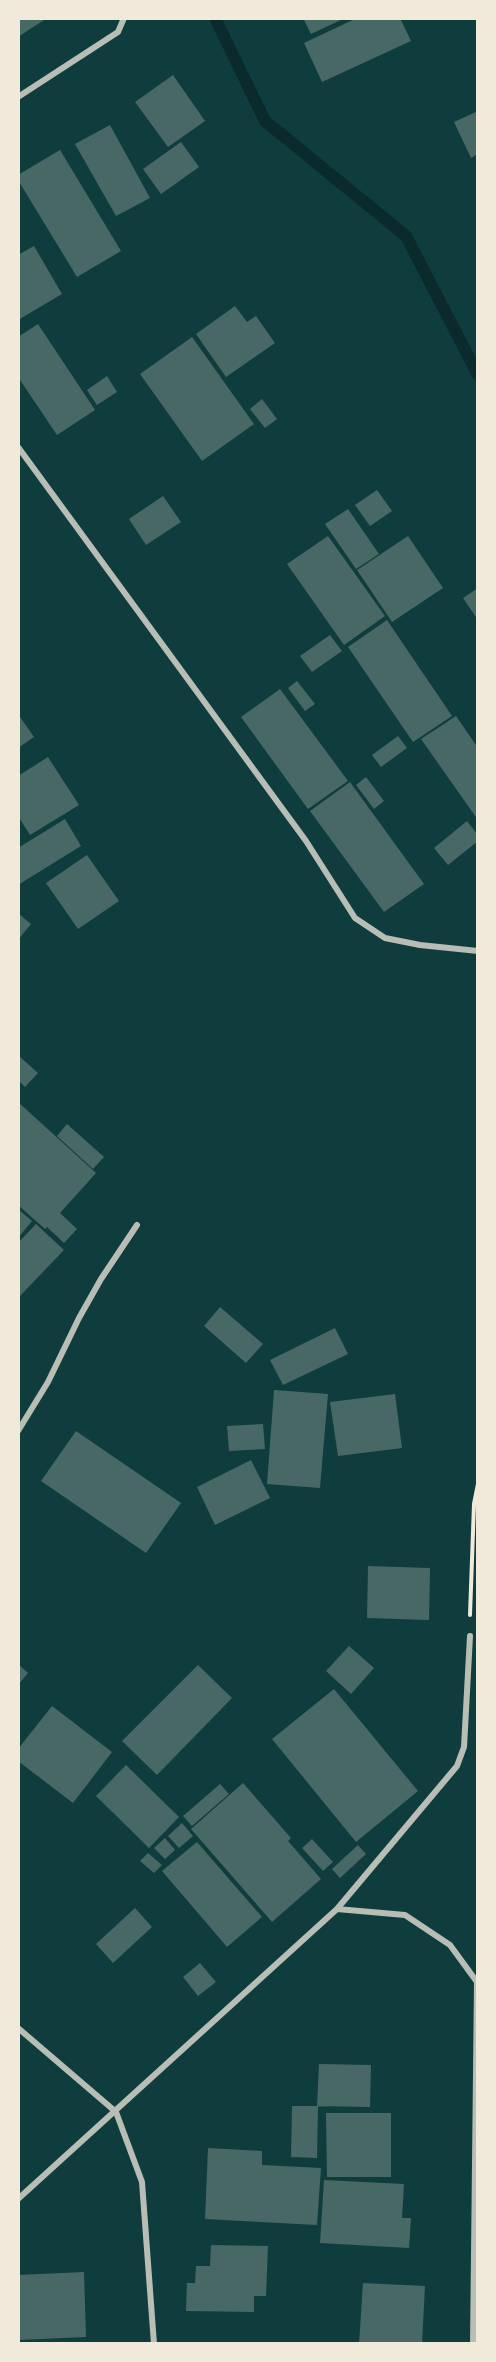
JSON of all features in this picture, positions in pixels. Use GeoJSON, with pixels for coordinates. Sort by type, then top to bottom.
{"type":"FeatureCollection","features":[{"type":"Feature","properties":{"kind":"street"},"geometry":{"type":"LineString","coordinates":[[18,97],[118,32],[124,18]]}},
{"type":"Feature","properties":{"kind":"street"},"geometry":{"type":"LineString","coordinates":[[18,447],[306,841],[355,918],[385,938],[420,945],[478,951]]}},
{"type":"Feature","properties":{"kind":"street"},"geometry":{"type":"LineString","coordinates":[[18,1431],[48,1382],[101,1279],[137,1225]]}},
{"type":"Feature","properties":{"kind":"street"},"geometry":{"type":"LineString","coordinates":[[18,2199],[337,1909],[457,1766],[462,1758],[464,1747],[470,1636]]}},
{"type":"Feature","properties":{"kind":"street"},"geometry":{"type":"LineString","coordinates":[[337,1909],[405,1915],[450,1945],[477,1982],[473,2344]]}},
{"type":"Feature","properties":{"kind":"street"},"geometry":{"type":"LineString","coordinates":[[18,2028],[116,2112],[142,2182],[154,2344]]}},
{"type":"Feature","properties":{"kind":"path"},"geometry":{"type":"LineString","coordinates":[[470,1636],[474,1504],[478,1484]]}},
{"type":"Feature","properties":{"kind":"building"},"geometry":{"type":"Polygon","coordinates":[[[18,18],[47,18],[18,37],[18,18]]]}},
{"type":"Feature","properties":{"kind":"building"},"geometry":{"type":"Polygon","coordinates":[[[303,18],[345,18],[311,34],[303,18]]]}},
{"type":"Feature","properties":{"kind":"building"},"geometry":{"type":"Polygon","coordinates":[[[357,18],[400,18],[411,41],[322,82],[304,43],[357,18]]]}},
{"type":"Feature","properties":{"kind":"building"},"geometry":{"type":"Polygon","coordinates":[[[173,75],[205,121],[168,147],[135,102],[173,75]]]}},
{"type":"Feature","properties":{"kind":"building"},"geometry":{"type":"Polygon","coordinates":[[[478,111],[478,154],[471,158],[454,122],[478,111]]]}},
{"type":"Feature","properties":{"kind":"building"},"geometry":{"type":"Polygon","coordinates":[[[110,125],[150,198],[116,216],[75,144],[110,125]]]}},
{"type":"Feature","properties":{"kind":"building"},"geometry":{"type":"Polygon","coordinates":[[[181,142],[199,167],[161,194],[143,169],[181,142]]]}},
{"type":"Feature","properties":{"kind":"building"},"geometry":{"type":"Polygon","coordinates":[[[60,150],[121,251],[77,277],[18,180],[18,175],[60,150]]]}},
{"type":"Feature","properties":{"kind":"building"},"geometry":{"type":"Polygon","coordinates":[[[34,246],[62,294],[18,320],[18,255],[34,246]]]}},
{"type":"Feature","properties":{"kind":"building"},"geometry":{"type":"Polygon","coordinates":[[[235,306],[247,322],[256,316],[275,343],[226,377],[196,334],[235,306]]]}},
{"type":"Feature","properties":{"kind":"building"},"geometry":{"type":"Polygon","coordinates":[[[38,324],[95,410],[57,435],[18,377],[18,337],[38,324]]]}},
{"type":"Feature","properties":{"kind":"building"},"geometry":{"type":"Polygon","coordinates":[[[192,337],[254,424],[202,461],[140,374],[192,337]]]}},
{"type":"Feature","properties":{"kind":"building"},"geometry":{"type":"Polygon","coordinates":[[[107,376],[117,392],[97,405],[87,390],[107,376]]]}},
{"type":"Feature","properties":{"kind":"building"},"geometry":{"type":"Polygon","coordinates":[[[262,399],[277,419],[265,428],[250,409],[262,399]]]}},
{"type":"Feature","properties":{"kind":"building"},"geometry":{"type":"Polygon","coordinates":[[[377,490],[392,511],[370,526],[355,505],[377,490]]]}},
{"type":"Feature","properties":{"kind":"building"},"geometry":{"type":"Polygon","coordinates":[[[163,496],[181,522],[146,545],[129,519],[163,496]]]}},
{"type":"Feature","properties":{"kind":"building"},"geometry":{"type":"Polygon","coordinates":[[[348,509],[379,554],[356,569],[325,524],[348,509]]]}},
{"type":"Feature","properties":{"kind":"building"},"geometry":{"type":"Polygon","coordinates":[[[328,536],[385,616],[344,645],[287,564],[328,536]]]}},
{"type":"Feature","properties":{"kind":"building"},"geometry":{"type":"Polygon","coordinates":[[[408,536],[443,588],[392,622],[357,570],[408,536]]]}},
{"type":"Feature","properties":{"kind":"building"},"geometry":{"type":"Polygon","coordinates":[[[478,588],[478,620],[463,598],[478,588]]]}},
{"type":"Feature","properties":{"kind":"building"},"geometry":{"type":"Polygon","coordinates":[[[387,620],[452,716],[413,742],[348,647],[387,620]]]}},
{"type":"Feature","properties":{"kind":"building"},"geometry":{"type":"Polygon","coordinates":[[[330,635],[342,651],[312,672],[300,656],[330,635]]]}},
{"type":"Feature","properties":{"kind":"building"},"geometry":{"type":"Polygon","coordinates":[[[297,681],[315,704],[305,711],[288,688],[297,681]]]}},
{"type":"Feature","properties":{"kind":"building"},"geometry":{"type":"Polygon","coordinates":[[[280,689],[348,781],[308,809],[241,717],[280,689]]]}},
{"type":"Feature","properties":{"kind":"building"},"geometry":{"type":"Polygon","coordinates":[[[18,714],[34,737],[18,748],[18,714]]]}},
{"type":"Feature","properties":{"kind":"building"},"geometry":{"type":"Polygon","coordinates":[[[456,716],[478,748],[478,820],[421,739],[456,716]]]}},
{"type":"Feature","properties":{"kind":"building"},"geometry":{"type":"Polygon","coordinates":[[[398,736],[407,748],[381,767],[372,755],[398,736]]]}},
{"type":"Feature","properties":{"kind":"building"},"geometry":{"type":"Polygon","coordinates":[[[48,757],[79,805],[30,835],[18,816],[18,776],[48,757]]]}},
{"type":"Feature","properties":{"kind":"building"},"geometry":{"type":"Polygon","coordinates":[[[366,777],[384,801],[374,809],[356,785],[366,777]]]}},
{"type":"Feature","properties":{"kind":"building"},"geometry":{"type":"Polygon","coordinates":[[[350,782],[424,884],[384,912],[310,811],[350,782]]]}},
{"type":"Feature","properties":{"kind":"building"},"geometry":{"type":"Polygon","coordinates":[[[65,819],[81,846],[18,885],[18,848],[65,819]]]}},
{"type":"Feature","properties":{"kind":"building"},"geometry":{"type":"Polygon","coordinates":[[[467,821],[478,835],[478,841],[448,865],[434,848],[467,821]]]}},
{"type":"Feature","properties":{"kind":"building"},"geometry":{"type":"Polygon","coordinates":[[[87,855],[119,901],[78,929],[46,883],[87,855]]]}},
{"type":"Feature","properties":{"kind":"building"},"geometry":{"type":"Polygon","coordinates":[[[18,913],[31,924],[18,940],[18,913]]]}},
{"type":"Feature","properties":{"kind":"building"},"geometry":{"type":"Polygon","coordinates":[[[18,1055],[38,1073],[25,1087],[18,1080],[18,1055]]]}},
{"type":"Feature","properties":{"kind":"building"},"geometry":{"type":"Polygon","coordinates":[[[18,1102],[96,1173],[60,1213],[77,1229],[64,1243],[18,1205],[18,1102]]]}},
{"type":"Feature","properties":{"kind":"building"},"geometry":{"type":"Polygon","coordinates":[[[67,1124],[104,1157],[93,1169],[57,1136],[67,1124]]]}},
{"type":"Feature","properties":{"kind":"building"},"geometry":{"type":"Polygon","coordinates":[[[18,1209],[32,1221],[18,1238],[18,1209]]]}},
{"type":"Feature","properties":{"kind":"building"},"geometry":{"type":"Polygon","coordinates":[[[36,1224],[64,1250],[18,1298],[18,1243],[36,1224]]]}},
{"type":"Feature","properties":{"kind":"building"},"geometry":{"type":"Polygon","coordinates":[[[220,1307],[263,1344],[246,1363],[204,1326],[220,1307]]]}},
{"type":"Feature","properties":{"kind":"building"},"geometry":{"type":"Polygon","coordinates":[[[335,1328],[348,1354],[283,1385],[270,1360],[335,1328]]]}},
{"type":"Feature","properties":{"kind":"building"},"geometry":{"type":"Polygon","coordinates":[[[274,1390],[328,1394],[320,1488],[267,1484],[274,1390]]]}},
{"type":"Feature","properties":{"kind":"building"},"geometry":{"type":"Polygon","coordinates":[[[395,1394],[402,1448],[338,1456],[330,1402],[395,1394]]]}},
{"type":"Feature","properties":{"kind":"building"},"geometry":{"type":"Polygon","coordinates":[[[263,1424],[265,1449],[229,1451],[227,1426],[263,1424]]]}},
{"type":"Feature","properties":{"kind":"building"},"geometry":{"type":"Polygon","coordinates":[[[76,1431],[181,1503],[146,1553],[41,1481],[76,1431]]]}},
{"type":"Feature","properties":{"kind":"building"},"geometry":{"type":"Polygon","coordinates":[[[251,1460],[270,1498],[215,1525],[197,1487],[251,1460]]]}},
{"type":"Feature","properties":{"kind":"building"},"geometry":{"type":"Polygon","coordinates":[[[368,1566],[430,1568],[429,1620],[367,1618],[368,1566]]]}},
{"type":"Feature","properties":{"kind":"building"},"geometry":{"type":"Polygon","coordinates":[[[349,1646],[374,1668],[351,1694],[326,1671],[349,1646]]]}},
{"type":"Feature","properties":{"kind":"building"},"geometry":{"type":"Polygon","coordinates":[[[18,1664],[28,1673],[18,1685],[18,1664]]]}},
{"type":"Feature","properties":{"kind":"building"},"geometry":{"type":"Polygon","coordinates":[[[198,1665],[232,1698],[157,1775],[122,1741],[198,1665]]]}},
{"type":"Feature","properties":{"kind":"building"},"geometry":{"type":"Polygon","coordinates":[[[334,1689],[418,1791],[356,1842],[272,1739],[334,1689]]]}},
{"type":"Feature","properties":{"kind":"building"},"geometry":{"type":"Polygon","coordinates":[[[52,1706],[112,1752],[73,1803],[18,1761],[18,1749],[52,1706]]]}},
{"type":"Feature","properties":{"kind":"building"},"geometry":{"type":"Polygon","coordinates":[[[126,1765],[179,1817],[149,1848],[96,1796],[126,1765]]]}},
{"type":"Feature","properties":{"kind":"building"},"geometry":{"type":"Polygon","coordinates":[[[243,1783],[291,1838],[288,1841],[321,1879],[272,1922],[191,1829],[243,1783]]]}},
{"type":"Feature","properties":{"kind":"building"},"geometry":{"type":"Polygon","coordinates":[[[220,1784],[229,1794],[192,1826],[183,1816],[220,1784]]]}},
{"type":"Feature","properties":{"kind":"building"},"geometry":{"type":"Polygon","coordinates":[[[182,1823],[193,1836],[179,1848],[168,1836],[182,1823]]]}},
{"type":"Feature","properties":{"kind":"building"},"geometry":{"type":"Polygon","coordinates":[[[165,1838],[175,1850],[165,1859],[154,1848],[165,1838]]]}},
{"type":"Feature","properties":{"kind":"building"},"geometry":{"type":"Polygon","coordinates":[[[312,1839],[333,1862],[323,1871],[302,1848],[312,1839]]]}},
{"type":"Feature","properties":{"kind":"building"},"geometry":{"type":"Polygon","coordinates":[[[197,1842],[262,1917],[227,1947],[162,1871],[197,1842]]]}},
{"type":"Feature","properties":{"kind":"building"},"geometry":{"type":"Polygon","coordinates":[[[358,1845],[366,1854],[340,1878],[332,1869],[358,1845]]]}},
{"type":"Feature","properties":{"kind":"building"},"geometry":{"type":"Polygon","coordinates":[[[148,1853],[162,1865],[154,1873],[140,1861],[148,1853]]]}},
{"type":"Feature","properties":{"kind":"building"},"geometry":{"type":"Polygon","coordinates":[[[135,1908],[152,1927],[113,1963],[96,1944],[135,1908]]]}},
{"type":"Feature","properties":{"kind":"building"},"geometry":{"type":"Polygon","coordinates":[[[200,1963],[216,1982],[198,1996],[183,1977],[200,1963]]]}},
{"type":"Feature","properties":{"kind":"building"},"geometry":{"type":"Polygon","coordinates":[[[319,2064],[371,2065],[370,2107],[317,2106],[319,2064]]]}},
{"type":"Feature","properties":{"kind":"building"},"geometry":{"type":"Polygon","coordinates":[[[292,2106],[318,2106],[317,2158],[291,2157],[292,2106]]]}},
{"type":"Feature","properties":{"kind":"building"},"geometry":{"type":"Polygon","coordinates":[[[326,2113],[391,2113],[391,2177],[327,2177],[326,2113]]]}},
{"type":"Feature","properties":{"kind":"building"},"geometry":{"type":"Polygon","coordinates":[[[208,2148],[262,2151],[262,2165],[321,2168],[317,2225],[205,2219],[208,2148]]]}},
{"type":"Feature","properties":{"kind":"building"},"geometry":{"type":"Polygon","coordinates":[[[324,2180],[404,2184],[402,2218],[411,2218],[409,2248],[320,2243],[324,2180]]]}},
{"type":"Feature","properties":{"kind":"building"},"geometry":{"type":"Polygon","coordinates":[[[211,2245],[268,2246],[266,2296],[254,2296],[254,2312],[186,2311],[187,2283],[195,2283],[196,2266],[210,2266],[211,2245]]]}},
{"type":"Feature","properties":{"kind":"building"},"geometry":{"type":"Polygon","coordinates":[[[84,2272],[86,2337],[18,2340],[18,2275],[84,2272]]]}},
{"type":"Feature","properties":{"kind":"building"},"geometry":{"type":"Polygon","coordinates":[[[363,2283],[425,2286],[422,2344],[359,2344],[363,2283]]]}},
{"type":"Feature","properties":{"kind":"waterway"},"geometry":{"type":"LineString","coordinates":[[215,18],[265,121],[406,236],[478,375]]}}]}
